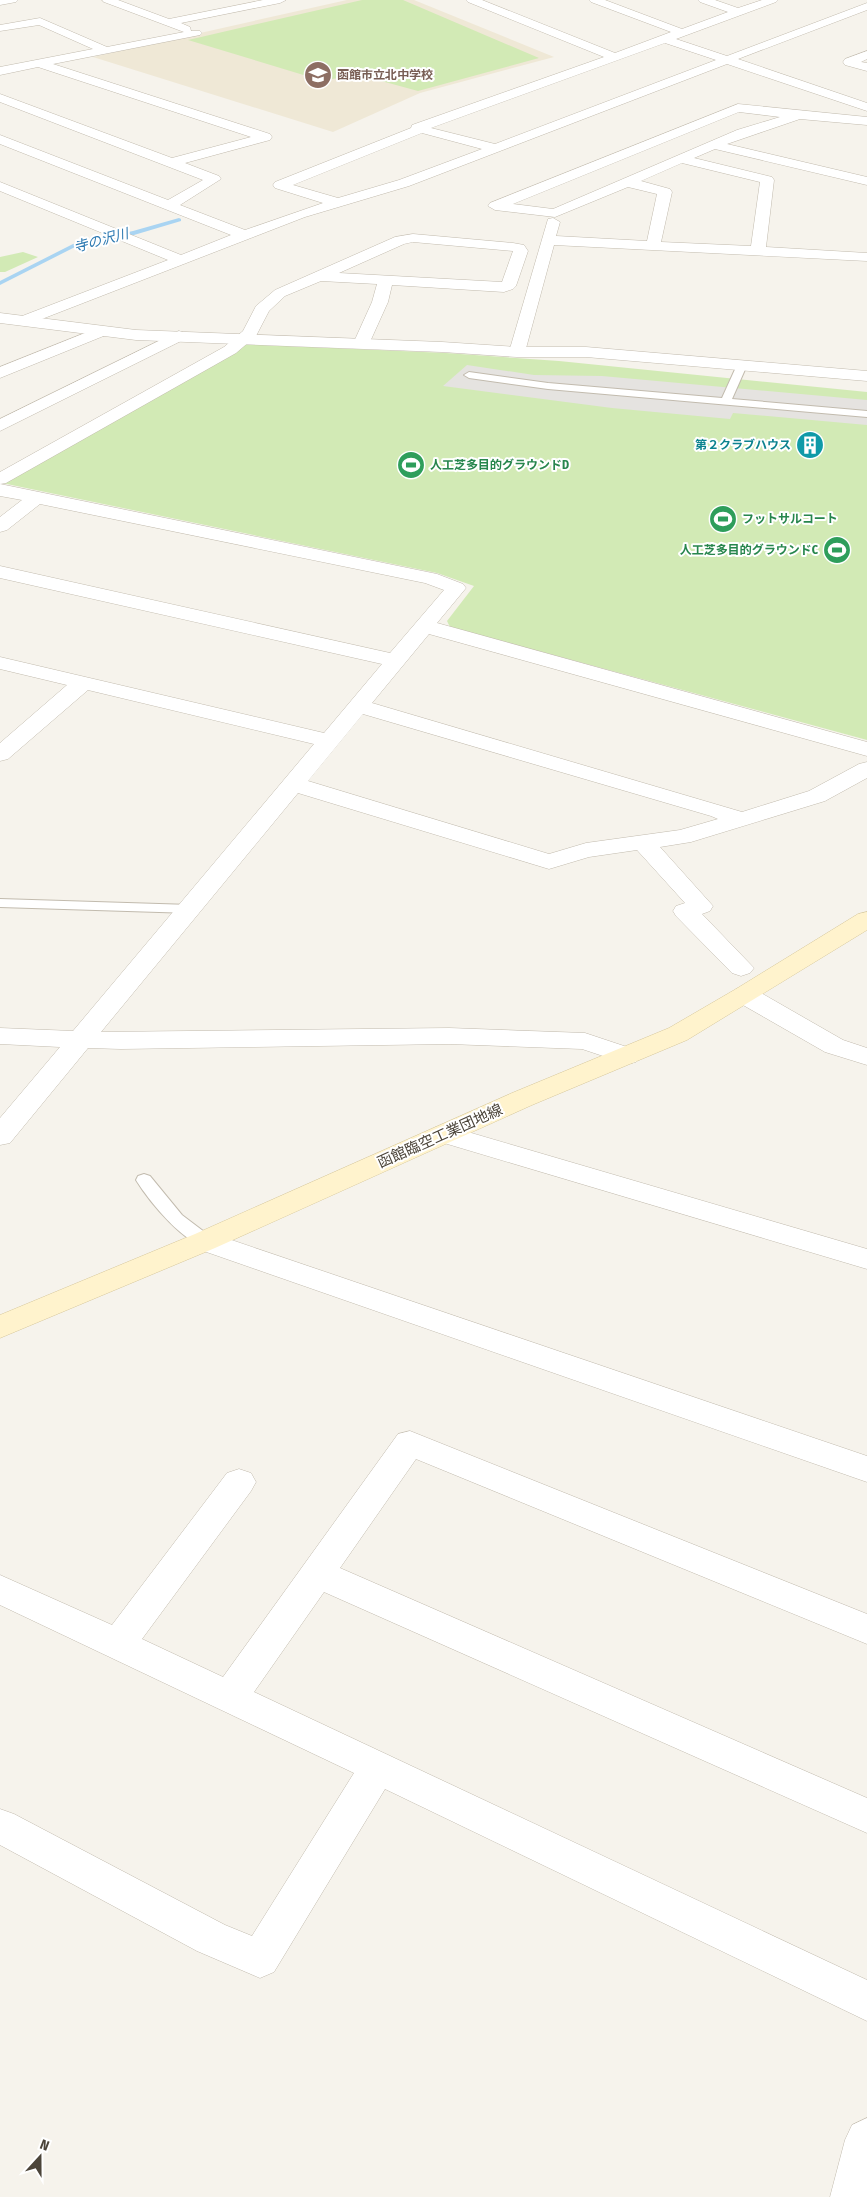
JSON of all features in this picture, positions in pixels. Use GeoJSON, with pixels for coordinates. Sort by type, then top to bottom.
{"type":"FeatureCollection","features":[{"type":"Feature","properties":{"kind":"main road","name":"函館臨空工業団地線"},"geometry":{"type":"LineString","coordinates":[[0,1327],[678,1034],[867,920]]}},
{"type":"Feature","properties":{"kind":"street"},"geometry":{"type":"LineString","coordinates":[[0,2],[12,0]]}},
{"type":"Feature","properties":{"kind":"street"},"geometry":{"type":"LineString","coordinates":[[0,71],[196,33],[108,0]]}},
{"type":"Feature","properties":{"kind":"street"},"geometry":{"type":"LineString","coordinates":[[168,22],[280,0]]}},
{"type":"Feature","properties":{"kind":"street"},"geometry":{"type":"LineString","coordinates":[[472,0],[615,57]]}},
{"type":"Feature","properties":{"kind":"street"},"geometry":{"type":"LineString","coordinates":[[594,0],[682,33]]}},
{"type":"Feature","properties":{"kind":"street"},"geometry":{"type":"LineString","coordinates":[[704,0],[738,12]]}},
{"type":"Feature","properties":{"kind":"street"},"geometry":{"type":"LineString","coordinates":[[496,148],[417,128],[772,0]]}},
{"type":"Feature","properties":{"kind":"street"},"geometry":{"type":"LineString","coordinates":[[23,321],[300,214],[404,183],[867,6]]}},
{"type":"Feature","properties":{"kind":"street"},"geometry":{"type":"LineString","coordinates":[[0,28],[40,21],[104,50]]}},
{"type":"Feature","properties":{"kind":"street"},"geometry":{"type":"LineString","coordinates":[[666,39],[867,107]]}},
{"type":"Feature","properties":{"kind":"street"},"geometry":{"type":"LineString","coordinates":[[867,55],[849,62],[867,67]]}},
{"type":"Feature","properties":{"kind":"street"},"geometry":{"type":"LineString","coordinates":[[37,63],[265,137],[170,163]]}},
{"type":"Feature","properties":{"kind":"street"},"geometry":{"type":"LineString","coordinates":[[0,98],[214,179],[168,206]]}},
{"type":"Feature","properties":{"kind":"street"},"geometry":{"type":"LineString","coordinates":[[799,115],[742,133],[555,213],[494,206],[738,108],[867,121]]}},
{"type":"Feature","properties":{"kind":"street"},"geometry":{"type":"LineString","coordinates":[[337,204],[327,199],[280,185],[411,132],[423,129]]}},
{"type":"Feature","properties":{"kind":"street"},"geometry":{"type":"LineString","coordinates":[[0,139],[246,236]]}},
{"type":"Feature","properties":{"kind":"street"},"geometry":{"type":"LineString","coordinates":[[714,145],[867,181]]}},
{"type":"Feature","properties":{"kind":"street"},"geometry":{"type":"LineString","coordinates":[[681,159],[767,180],[758,250]]}},
{"type":"Feature","properties":{"kind":"street"},"geometry":{"type":"LineString","coordinates":[[627,182],[665,192],[654,245]]}},
{"type":"Feature","properties":{"kind":"street"},"geometry":{"type":"LineString","coordinates":[[0,186],[181,260]]}},
{"type":"Feature","properties":{"kind":"street"},"geometry":{"type":"LineString","coordinates":[[517,352],[555,213]]}},
{"type":"Feature","properties":{"kind":"street"},"geometry":{"type":"LineString","coordinates":[[0,479],[230,350],[250,333],[262,310],[280,293],[405,239],[513,247],[519,248],[520,251],[508,286],[504,287],[321,276]]}},
{"type":"Feature","properties":{"kind":"street"},"geometry":{"type":"LineString","coordinates":[[548,240],[867,257]]}},
{"type":"Feature","properties":{"kind":"street"},"geometry":{"type":"LineString","coordinates":[[361,344],[380,302],[386,280]]}},
{"type":"Feature","properties":{"kind":"street"},"geometry":{"type":"LineString","coordinates":[[0,318],[100,332],[517,352],[586,352],[867,376]]}},
{"type":"Feature","properties":{"kind":"street"},"geometry":{"type":"LineString","coordinates":[[0,373],[100,332]]}},
{"type":"Feature","properties":{"kind":"street"},"geometry":{"type":"LineString","coordinates":[[0,426],[179,336]]}},
{"type":"Feature","properties":{"kind":"street"},"geometry":{"type":"LineString","coordinates":[[0,490],[430,578],[456,588],[360,706],[0,1136]]}},
{"type":"Feature","properties":{"kind":"street"},"geometry":{"type":"LineString","coordinates":[[0,526],[36,498]]}},
{"type":"Feature","properties":{"kind":"street"},"geometry":{"type":"LineString","coordinates":[[0,572],[396,661]]}},
{"type":"Feature","properties":{"kind":"street"},"geometry":{"type":"LineString","coordinates":[[424,626],[867,748]]}},
{"type":"Feature","properties":{"kind":"street"},"geometry":{"type":"LineString","coordinates":[[0,663],[330,741]]}},
{"type":"Feature","properties":{"kind":"street"},"geometry":{"type":"LineString","coordinates":[[0,754],[83,682]]}},
{"type":"Feature","properties":{"kind":"street"},"geometry":{"type":"LineString","coordinates":[[360,706],[719,811],[743,820]]}},
{"type":"Feature","properties":{"kind":"street"},"geometry":{"type":"LineString","coordinates":[[294,784],[549,862],[586,850],[683,837],[743,820],[817,796],[867,769]]}},
{"type":"Feature","properties":{"kind":"street"},"geometry":{"type":"LineString","coordinates":[[643,843],[701,906],[685,911],[742,968]]}},
{"type":"Feature","properties":{"kind":"street"},"geometry":{"type":"LineString","coordinates":[[745,995],[834,1046],[867,1057]]}},
{"type":"Feature","properties":{"kind":"street"},"geometry":{"type":"LineString","coordinates":[[0,1036],[121,1041],[459,1037],[585,1041],[627,1056]]}},
{"type":"Feature","properties":{"kind":"street"},"geometry":{"type":"LineString","coordinates":[[444,1134],[867,1260]]}},
{"type":"Feature","properties":{"kind":"street"},"geometry":{"type":"LineString","coordinates":[[205,1240],[867,1468]]}},
{"type":"Feature","properties":{"kind":"street"},"geometry":{"type":"LineString","coordinates":[[230,1697],[410,1443],[867,1629]]}},
{"type":"Feature","properties":{"kind":"street"},"geometry":{"type":"LineString","coordinates":[[118,1644],[240,1482]]}},
{"type":"Feature","properties":{"kind":"street"},"geometry":{"type":"LineString","coordinates":[[319,1574],[867,1816]]}},
{"type":"Feature","properties":{"kind":"street"},"geometry":{"type":"LineString","coordinates":[[0,1589],[867,2001]]}},
{"type":"Feature","properties":{"kind":"street"},"geometry":{"type":"LineString","coordinates":[[0,1826],[211,1938],[260,1959],[378,1767]]}},
{"type":"Feature","properties":{"kind":"street"},"geometry":{"type":"LineString","coordinates":[[852,2197],[867,2140]]}},
{"type":"Feature","properties":{"kind":"lane"},"geometry":{"type":"LineString","coordinates":[[726,401],[742,366]]}},
{"type":"Feature","properties":{"kind":"lane"},"geometry":{"type":"LineString","coordinates":[[469,376],[548,386],[867,414]]}},
{"type":"Feature","properties":{"kind":"lane"},"geometry":{"type":"LineString","coordinates":[[0,903],[191,909]]}},
{"type":"Feature","properties":{"kind":"lane"},"geometry":{"type":"LineString","coordinates":[[144,1180],[176,1219],[205,1240]]}},
{"type":"Feature","properties":{"kind":"shaded area","name":"函館市立北中学校"},"geometry":{"type":"Polygon","coordinates":[[[347,0],[414,0],[554,57],[420,93],[333,132],[93,57],[347,0]]]}},
{"type":"Feature","properties":{"kind":"shaded area"},"geometry":{"type":"Polygon","coordinates":[[[467,365],[534,375],[602,376],[867,400],[867,425],[733,413],[730,419],[612,408],[443,386],[467,365]]]}},
{"type":"Feature","properties":{"kind":"green space"},"geometry":{"type":"Polygon","coordinates":[[[362,0],[403,0],[539,58],[418,91],[363,76],[320,80],[188,40],[362,0]]]}},
{"type":"Feature","properties":{"kind":"green space"},"geometry":{"type":"Polygon","coordinates":[[[23,252],[38,257],[5,272],[0,272],[0,257],[23,252]]]}},
{"type":"Feature","properties":{"kind":"green space"},"geometry":{"type":"Polygon","coordinates":[[[244,344],[446,353],[559,361],[867,392],[867,740],[450,627],[447,621],[474,586],[437,573],[2,483],[244,344]]]}},
{"type":"Feature","properties":{"kind":"waterway","name":"寺の沢川"},"geometry":{"type":"LineString","coordinates":[[0,283],[75,245],[134,233],[179,220]]}},
{"type":"Feature","properties":{"kind":"place","name":"函館市立北中学校"},"geometry":{"type":"Point","coordinates":[318,75]}},
{"type":"Feature","properties":{"kind":"place","name":"第２クラブハウス"},"geometry":{"type":"Point","coordinates":[810,445]}},
{"type":"Feature","properties":{"kind":"place","name":"人工芝多目的グラウンドD"},"geometry":{"type":"Point","coordinates":[411,465]}},
{"type":"Feature","properties":{"kind":"place","name":"フットサルコート"},"geometry":{"type":"Point","coordinates":[723,519]}},
{"type":"Feature","properties":{"kind":"place","name":"人工芝多目的グラウンドC"},"geometry":{"type":"Point","coordinates":[837,550]}}]}
